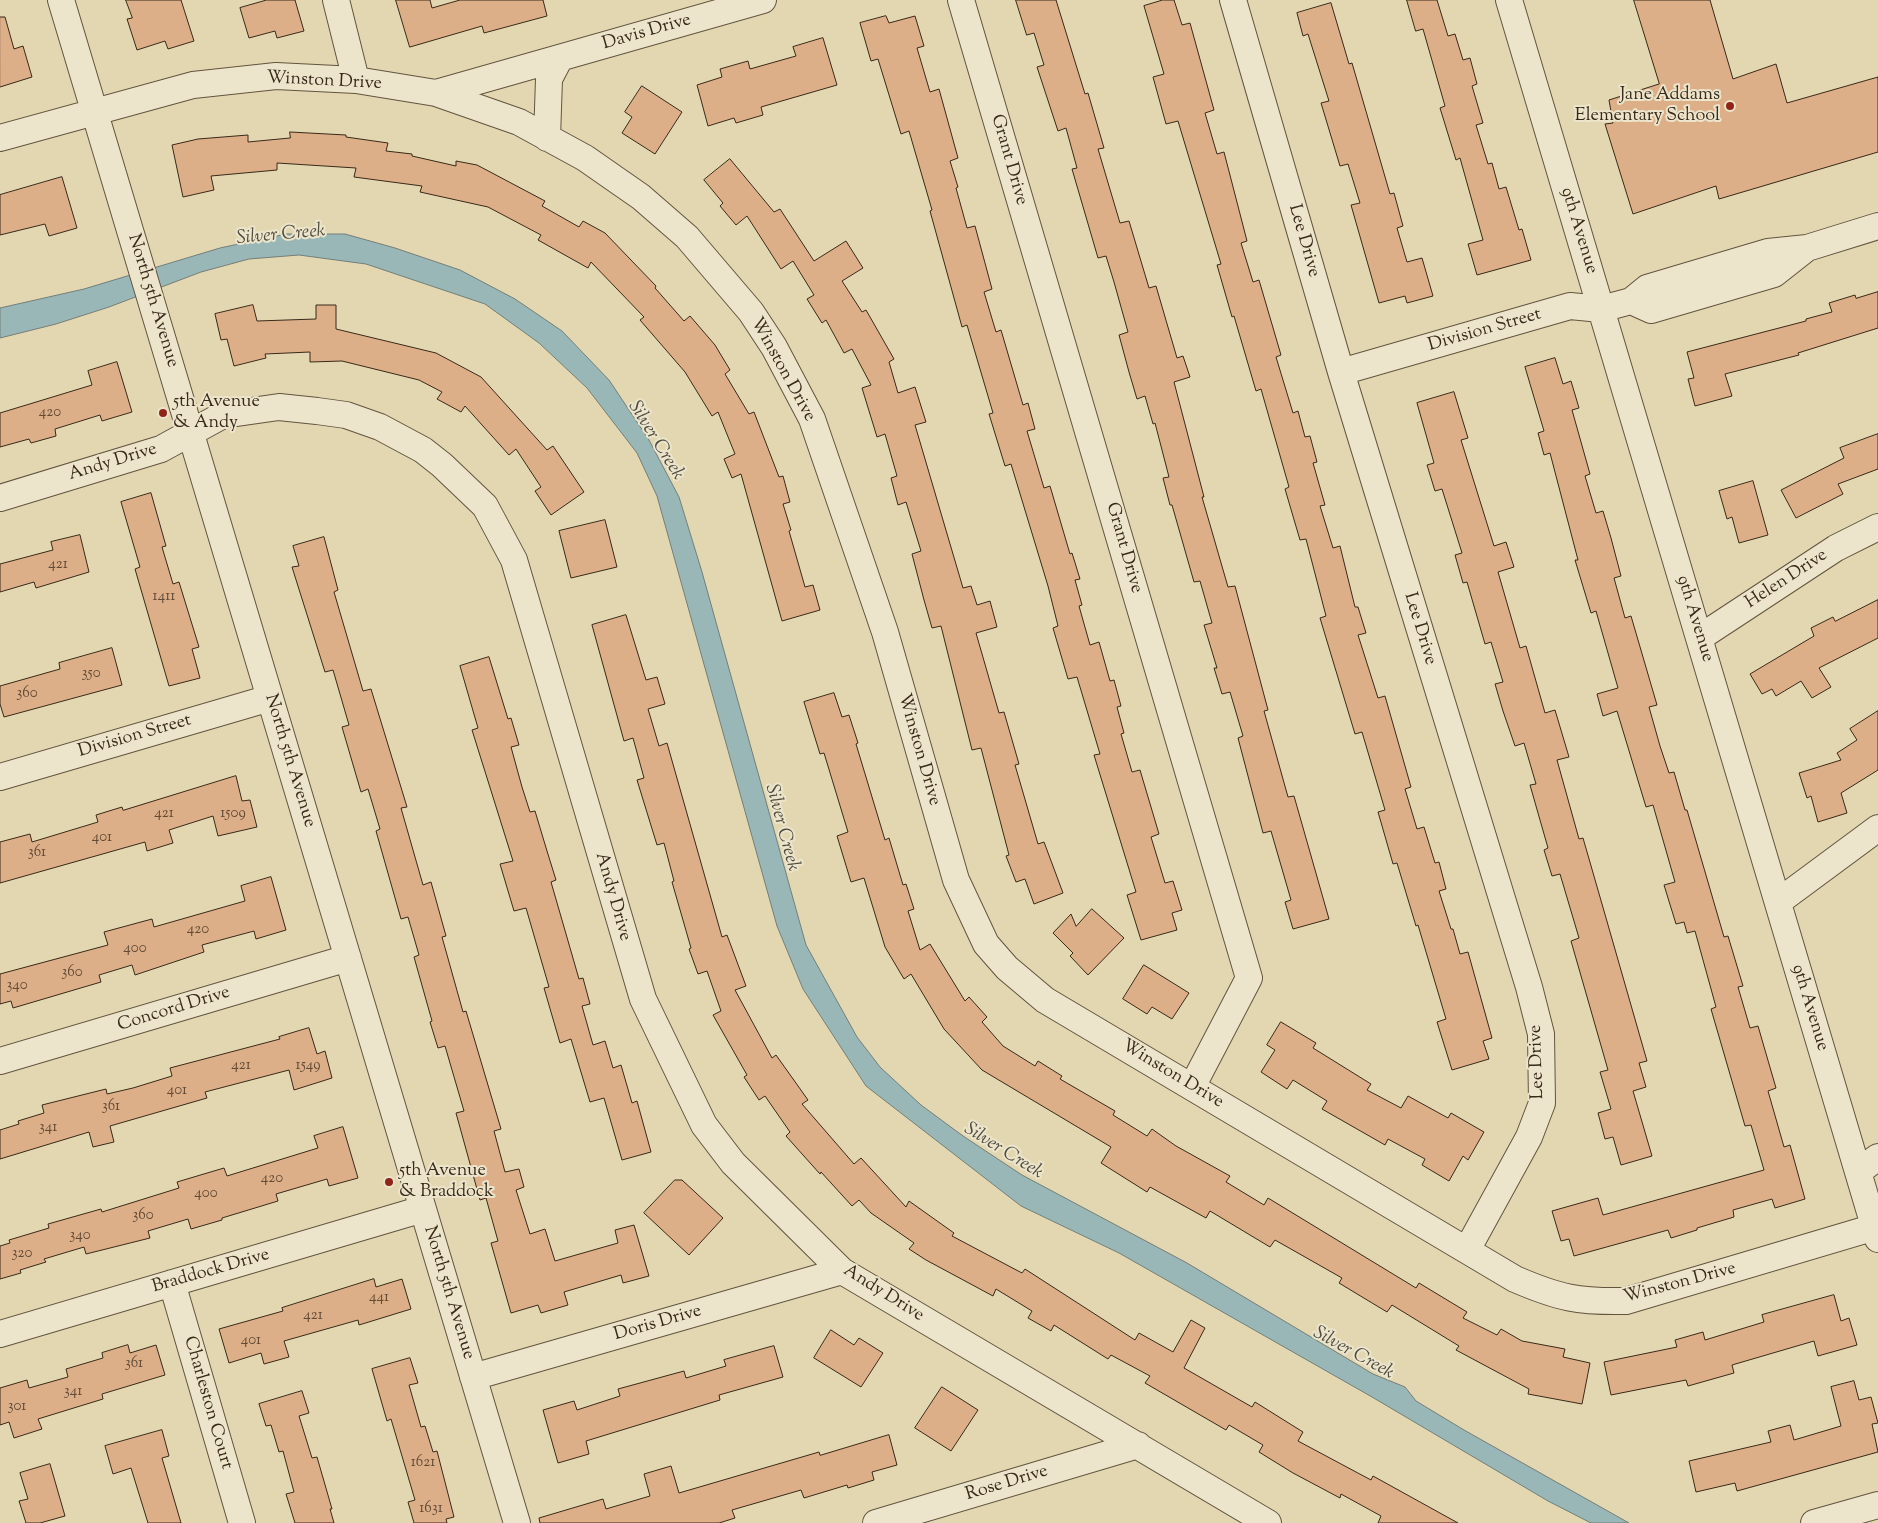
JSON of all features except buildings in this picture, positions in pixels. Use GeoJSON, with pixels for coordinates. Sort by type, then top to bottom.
{"type":"FeatureCollection","features":[{"type":"Feature","properties":{"kind":"street","name":"North 5th Avenue"},"geometry":{"type":"LineString","coordinates":[[61,0],[516,1523]]}},
{"type":"Feature","properties":{"kind":"street"},"geometry":{"type":"LineString","coordinates":[[336,0],[356,80]]}},
{"type":"Feature","properties":{"kind":"street","name":"Davis Drive"},"geometry":{"type":"LineString","coordinates":[[436,93],[764,0]]}},
{"type":"Feature","properties":{"kind":"street","name":"Grant Drive"},"geometry":{"type":"LineString","coordinates":[[961,0],[1249,978],[1192,1087]]}},
{"type":"Feature","properties":{"kind":"street","name":"Lee Drive"},"geometry":{"type":"LineString","coordinates":[[1233,0],[1341,372],[1529,987],[1541,1034],[1542,1103],[1530,1136],[1467,1250]]}},
{"type":"Feature","properties":{"kind":"street","name":"9th Avenue"},"geometry":{"type":"LineString","coordinates":[[1509,0],[1778,902],[1868,1165],[1876,1233]]}},
{"type":"Feature","properties":{"kind":"street"},"geometry":{"type":"LineString","coordinates":[[547,138],[548,79],[560,58]]}},
{"type":"Feature","properties":{"kind":"street","name":"Winston Drive"},"geometry":{"type":"LineString","coordinates":[[0,138],[95,114],[193,85],[276,76],[356,80],[436,93],[519,122],[585,158],[641,197],[687,237],[751,312],[792,381],[812,419],[885,632],[956,880],[986,944],[1007,968],[1045,1000],[1515,1279],[1566,1298],[1592,1301],[1626,1301],[1876,1233]]}},
{"type":"Feature","properties":{"kind":"street","name":"Division Street"},"geometry":{"type":"LineString","coordinates":[[1341,372],[1570,306],[1601,309],[1631,301],[1647,288],[1768,252],[1807,248],[1878,226]]}},
{"type":"Feature","properties":{"kind":"street","name":"Andy Drive"},"geometry":{"type":"LineString","coordinates":[[0,498],[161,449],[223,415],[279,407],[346,415],[404,438],[442,465],[485,506],[514,560],[643,999],[704,1125],[733,1163],[842,1270],[1268,1523]]}},
{"type":"Feature","properties":{"kind":"street","name":"Helen Drive"},"geometry":{"type":"LineString","coordinates":[[1699,638],[1836,548],[1878,528]]}},
{"type":"Feature","properties":{"kind":"street","name":"Division Street"},"geometry":{"type":"LineString","coordinates":[[0,777],[270,698]]}},
{"type":"Feature","properties":{"kind":"street"},"geometry":{"type":"LineString","coordinates":[[1778,902],[1878,828]]}},
{"type":"Feature","properties":{"kind":"street","name":"Concord Drive"},"geometry":{"type":"LineString","coordinates":[[0,1061],[348,958]]}},
{"type":"Feature","properties":{"kind":"street","name":"Braddock Drive"},"geometry":{"type":"LineString","coordinates":[[0,1334],[423,1209]]}},
{"type":"Feature","properties":{"kind":"street","name":"Doris Drive"},"geometry":{"type":"LineString","coordinates":[[473,1377],[842,1270]]}},
{"type":"Feature","properties":{"kind":"street","name":"Charleston Court"},"geometry":{"type":"LineString","coordinates":[[172,1283],[242,1523]]}},
{"type":"Feature","properties":{"kind":"street","name":"Rose Drive"},"geometry":{"type":"LineString","coordinates":[[876,1523],[1138,1445]]}},
{"type":"Feature","properties":{"kind":"street"},"geometry":{"type":"LineString","coordinates":[[1814,1523],[1878,1505]]}},
{"type":"Feature","properties":{"kind":"water","name":"Silver Creek"},"geometry":{"type":"Polygon","coordinates":[[[287,234],[345,234],[395,248],[460,270],[515,299],[562,331],[609,380],[649,440],[679,497],[702,572],[806,945],[857,1037],[880,1067],[921,1105],[963,1136],[1022,1175],[1187,1263],[1373,1374],[1405,1387],[1416,1401],[1629,1523],[1591,1523],[1548,1501],[1372,1397],[1119,1253],[1021,1206],[866,1086],[803,989],[777,926],[657,496],[637,453],[587,388],[539,343],[485,304],[366,264],[299,255],[249,259],[201,272],[109,307],[56,324],[0,338],[0,308],[84,289],[220,248],[287,234]]]}},
{"type":"Feature","properties":{"kind":"place","name":"Jane Addams Elementary School"},"geometry":{"type":"Point","coordinates":[1730,106]}},
{"type":"Feature","properties":{"kind":"place","name":"5th Avenue & Andy"},"geometry":{"type":"Point","coordinates":[163,413]}},
{"type":"Feature","properties":{"kind":"place","name":"5th Avenue & Braddock"},"geometry":{"type":"Point","coordinates":[389,1182]}}]}
